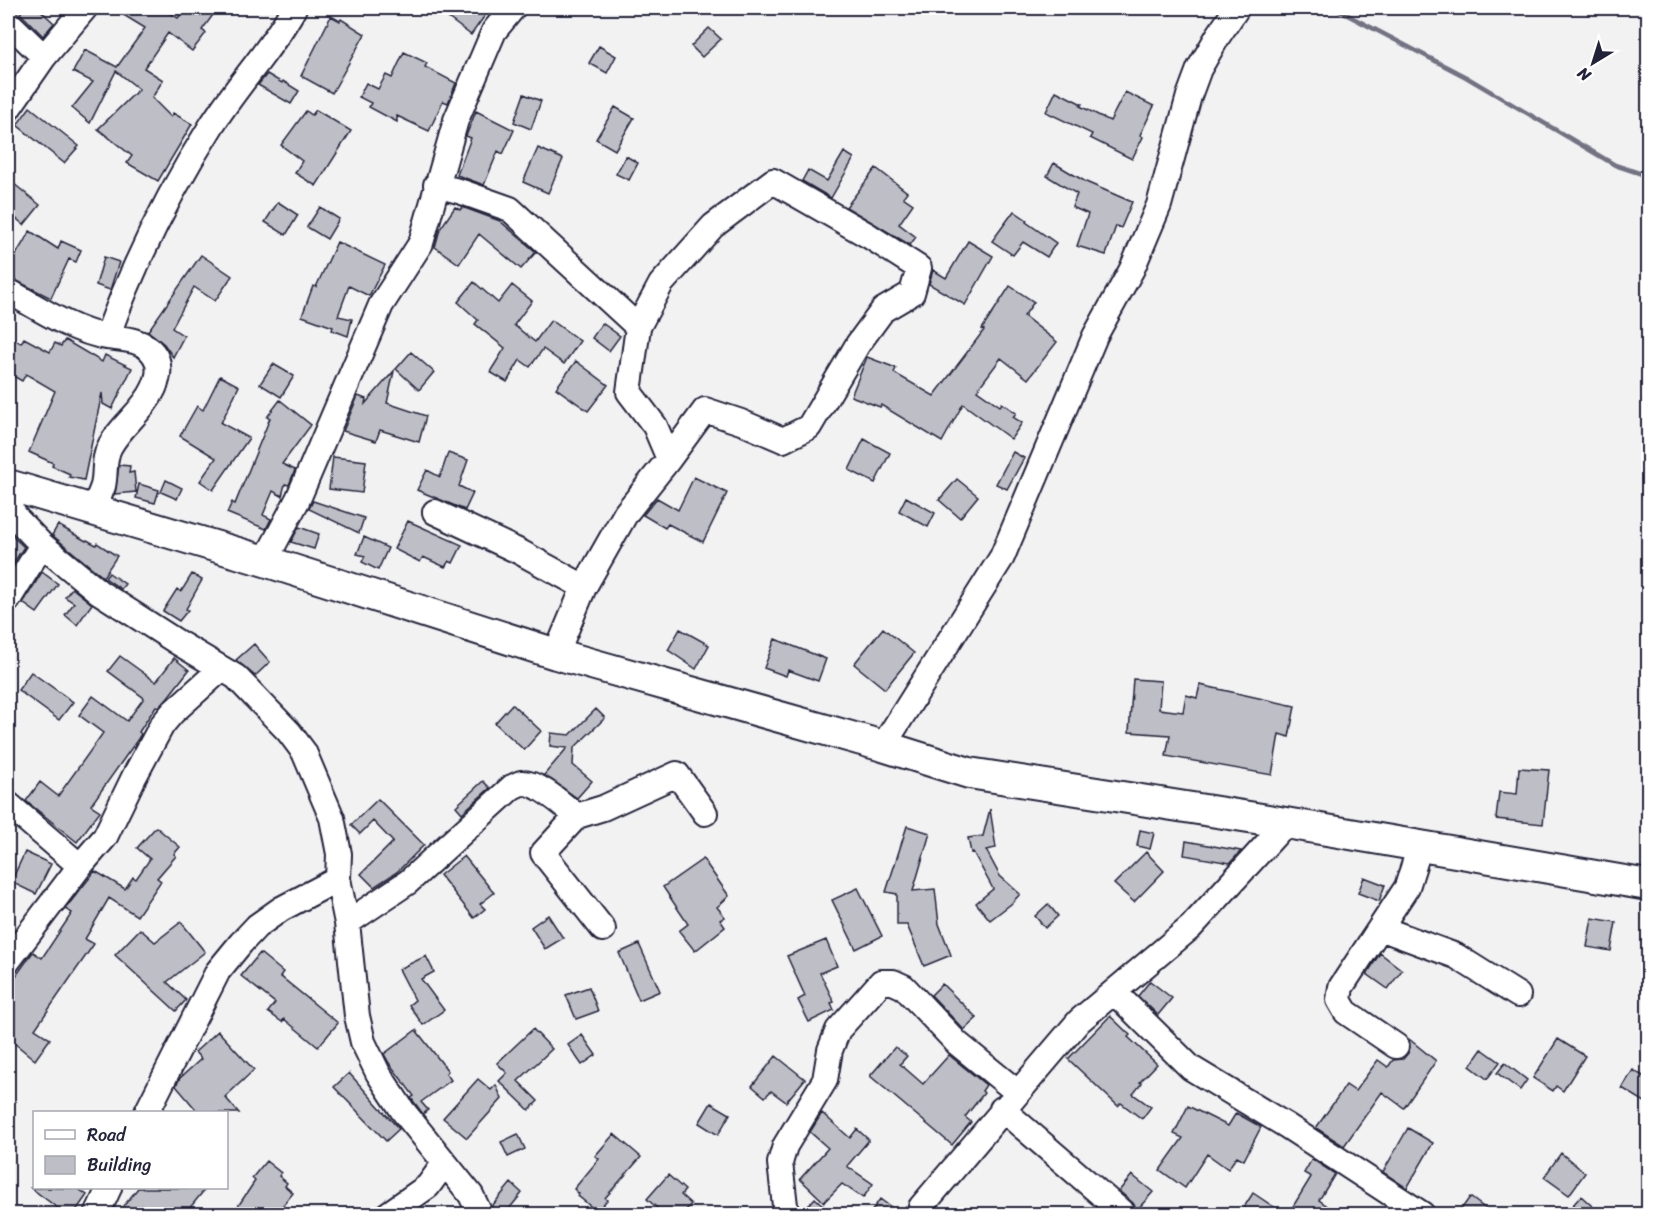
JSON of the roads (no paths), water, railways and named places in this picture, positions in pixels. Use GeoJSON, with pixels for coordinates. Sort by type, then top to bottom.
{"type":"FeatureCollection","features":[{"type":"Feature","properties":{"kind":"main road"},"geometry":{"type":"LineString","coordinates":[[8,486],[265,561],[556,654],[883,746],[969,773],[1286,823],[1648,885]]}},
{"type":"Feature","properties":{"kind":"street"},"geometry":{"type":"LineString","coordinates":[[8,109],[44,57],[85,8]]}},
{"type":"Feature","properties":{"kind":"street"},"geometry":{"type":"LineString","coordinates":[[107,337],[123,293],[192,158],[236,89],[283,28],[294,8]]}},
{"type":"Feature","properties":{"kind":"street"},"geometry":{"type":"LineString","coordinates":[[265,561],[298,500],[381,305],[421,243],[456,120],[494,31],[513,8]]}},
{"type":"Feature","properties":{"kind":"street"},"geometry":{"type":"LineString","coordinates":[[883,746],[1002,557],[1095,336],[1131,269],[1160,205],[1189,96],[1199,69],[1238,8]]}},
{"type":"Feature","properties":{"kind":"street"},"geometry":{"type":"LineString","coordinates":[[8,22],[44,57]]}},
{"type":"Feature","properties":{"kind":"street"},"geometry":{"type":"LineString","coordinates":[[556,654],[584,587],[626,513],[669,459],[705,410],[783,440],[809,427],[858,344],[883,310],[912,293],[919,268],[869,236],[773,181],[713,226],[661,284],[638,327],[629,392],[655,426],[669,459]]}},
{"type":"Feature","properties":{"kind":"street"},"geometry":{"type":"LineString","coordinates":[[436,185],[510,210],[638,327]]}},
{"type":"Feature","properties":{"kind":"street"},"geometry":{"type":"LineString","coordinates":[[8,291],[67,324],[107,337],[123,337],[147,348],[154,353],[158,362],[159,375],[147,401],[110,445],[103,485],[92,512]]}},
{"type":"Feature","properties":{"kind":"street"},"geometry":{"type":"LineString","coordinates":[[8,486],[10,508],[17,519],[42,545],[99,592],[220,669],[236,676],[289,732],[304,752],[332,818],[339,854],[338,879],[347,923],[357,1016],[363,1042],[378,1073],[403,1111],[471,1196],[480,1215]]}},
{"type":"Feature","properties":{"kind":"street"},"geometry":{"type":"LineString","coordinates":[[435,512],[520,552],[584,587]]}},
{"type":"Feature","properties":{"kind":"street"},"geometry":{"type":"LineString","coordinates":[[8,600],[42,545]]}},
{"type":"Feature","properties":{"kind":"street"},"geometry":{"type":"LineString","coordinates":[[8,962],[80,866],[105,837],[162,725],[220,669]]}},
{"type":"Feature","properties":{"kind":"street"},"geometry":{"type":"LineString","coordinates":[[603,929],[543,853],[577,816],[603,808],[676,774],[705,813]]}},
{"type":"Feature","properties":{"kind":"street"},"geometry":{"type":"LineString","coordinates":[[347,923],[408,882],[512,787],[520,783],[532,785],[548,793],[577,816]]}},
{"type":"Feature","properties":{"kind":"street"},"geometry":{"type":"LineString","coordinates":[[8,804],[80,866]]}},
{"type":"Feature","properties":{"kind":"street"},"geometry":{"type":"LineString","coordinates":[[921,1207],[1079,1021],[1191,927],[1286,823]]}},
{"type":"Feature","properties":{"kind":"street"},"geometry":{"type":"LineString","coordinates":[[1396,1046],[1346,1012],[1339,1000],[1341,987],[1407,887],[1420,846]]}},
{"type":"Feature","properties":{"kind":"street"},"geometry":{"type":"LineString","coordinates":[[148,1111],[218,971],[257,926],[280,909],[338,879]]}},
{"type":"Feature","properties":{"kind":"street"},"geometry":{"type":"LineString","coordinates":[[1380,928],[1456,956],[1518,995]]}},
{"type":"Feature","properties":{"kind":"street"},"geometry":{"type":"LineString","coordinates":[[786,1215],[780,1163],[785,1146],[825,1080],[830,1050],[838,1030],[881,982],[893,982],[904,987],[1010,1101],[1124,1215]]}},
{"type":"Feature","properties":{"kind":"street"},"geometry":{"type":"LineString","coordinates":[[1114,992],[1191,1068],[1287,1126],[1422,1215]]}},
{"type":"Feature","properties":{"kind":"street"},"geometry":{"type":"LineString","coordinates":[[388,1215],[428,1186],[444,1164]]}},
{"type":"Feature","properties":{"kind":"street"},"geometry":{"type":"LineString","coordinates":[[97,1215],[109,1189]]}},
{"type":"Feature","properties":{"kind":"waterway"},"geometry":{"type":"LineString","coordinates":[[1334,8],[1466,77],[1615,165],[1648,176]]}}]}
